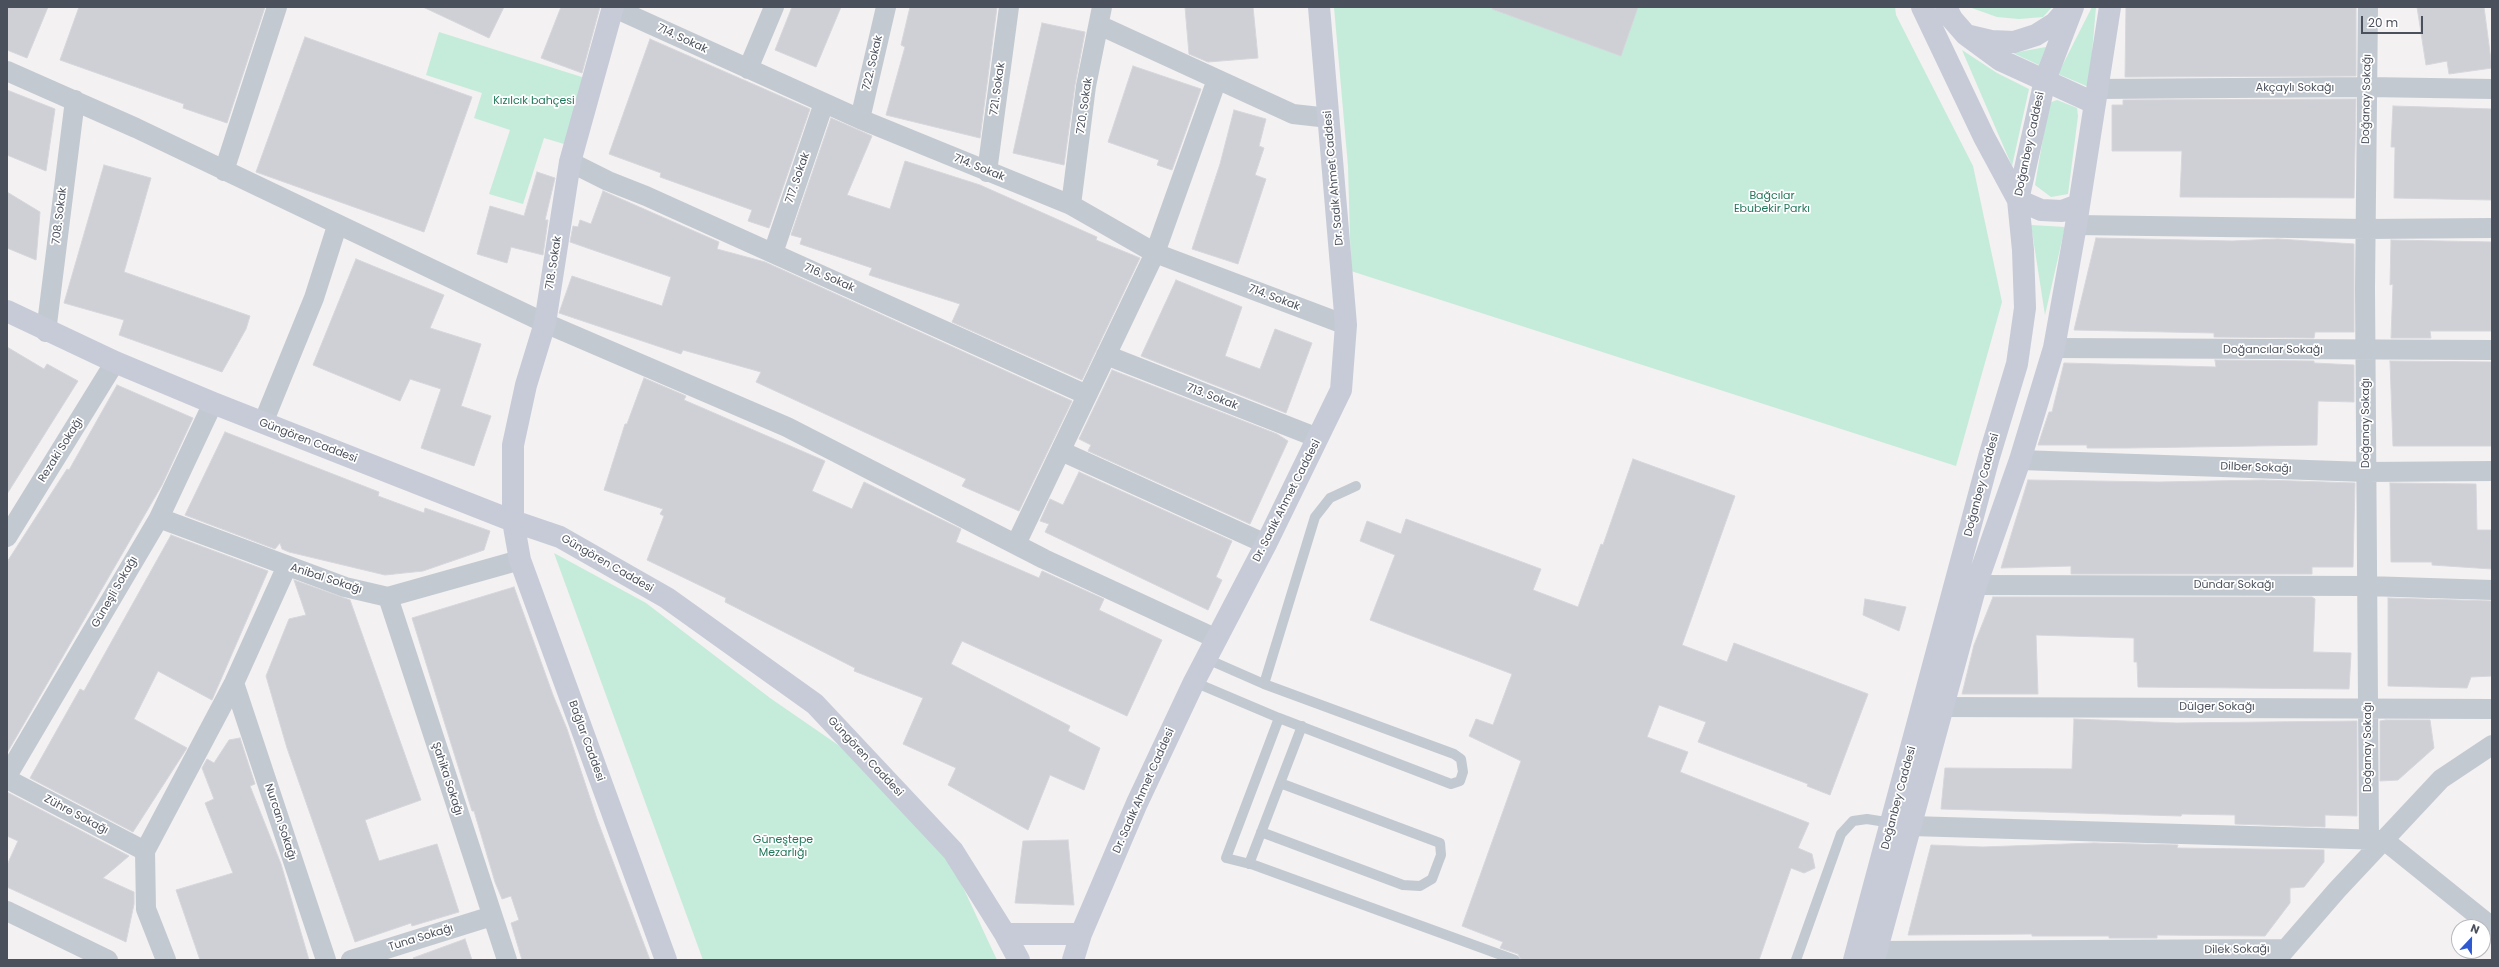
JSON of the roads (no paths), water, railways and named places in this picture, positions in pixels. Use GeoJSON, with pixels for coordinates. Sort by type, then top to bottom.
{"type":"FeatureCollection","features":[{"type":"Feature","properties":{"kind":"street"},"geometry":{"type":"LineString","coordinates":[[224,171],[277,7]]}},
{"type":"Feature","properties":{"kind":"street","name":"714. Sokak"},"geometry":{"type":"LineString","coordinates":[[613,7],[860,119],[1071,205],[1155,253],[1346,325]]}},
{"type":"Feature","properties":{"kind":"street","name":"718. Sokak"},"geometry":{"type":"LineString","coordinates":[[512,521],[513,445],[526,385],[545,323],[570,162],[613,7]]}},
{"type":"Feature","properties":{"kind":"street"},"geometry":{"type":"LineString","coordinates":[[748,69],[774,7]]}},
{"type":"Feature","properties":{"kind":"street","name":"722. Sokak"},"geometry":{"type":"LineString","coordinates":[[860,119],[886,7]]}},
{"type":"Feature","properties":{"kind":"street","name":"721. Sokak"},"geometry":{"type":"LineString","coordinates":[[987,172],[1009,7]]}},
{"type":"Feature","properties":{"kind":"street","name":"Dr. Sadık Ahmet Caddesi"},"geometry":{"type":"LineString","coordinates":[[1073,960],[1081,934],[1137,804],[1194,682],[1266,544],[1341,390],[1346,325],[1319,7]]}},
{"type":"Feature","properties":{"kind":"street"},"geometry":{"type":"LineString","coordinates":[[1922,7],[1984,138],[2018,200],[2041,210],[2062,211],[2077,215],[2366,229],[2492,228]]}},
{"type":"Feature","properties":{"kind":"street"},"geometry":{"type":"LineString","coordinates":[[1946,7],[1952,19],[1966,35],[2000,60],[2045,80],[2096,96]]}},
{"type":"Feature","properties":{"kind":"street"},"geometry":{"type":"LineString","coordinates":[[1966,35],[1991,41],[2014,42],[2036,35],[2055,23],[2069,7]]}},
{"type":"Feature","properties":{"kind":"street","name":"Doğanbey Caddesi"},"geometry":{"type":"LineString","coordinates":[[1876,956],[1902,825],[1987,465],[2018,364],[2025,308],[2023,250],[2018,200],[2045,80],[2073,7]]}},
{"type":"Feature","properties":{"kind":"street","name":"Doğanbey Caddesi"},"geometry":{"type":"LineString","coordinates":[[1854,960],[1942,707],[1976,585],[2020,460],[2054,348],[2110,7]]}},
{"type":"Feature","properties":{"kind":"street","name":"Doğanay Sokağı"},"geometry":{"type":"LineString","coordinates":[[2368,7],[2366,229],[2368,707],[2376,839]]}},
{"type":"Feature","properties":{"kind":"street"},"geometry":{"type":"LineString","coordinates":[[1100,16],[1293,114],[1329,118]]}},
{"type":"Feature","properties":{"kind":"street","name":"720. Sokak"},"geometry":{"type":"LineString","coordinates":[[1071,205],[1086,86],[1100,16]]}},
{"type":"Feature","properties":{"kind":"street"},"geometry":{"type":"LineString","coordinates":[[7,71],[75,100],[337,226],[545,323],[786,427],[1016,544],[1217,639]]}},
{"type":"Feature","properties":{"kind":"street"},"geometry":{"type":"LineString","coordinates":[[1016,544],[1155,253],[1215,85]]}},
{"type":"Feature","properties":{"kind":"street","name":"Akçaylı Sokağı"},"geometry":{"type":"LineString","coordinates":[[2096,96],[2368,87],[2492,89]]}},
{"type":"Feature","properties":{"kind":"street","name":"708. Sokak"},"geometry":{"type":"LineString","coordinates":[[46,332],[75,100]]}},
{"type":"Feature","properties":{"kind":"street","name":"717. Sokak"},"geometry":{"type":"LineString","coordinates":[[773,253],[824,103]]}},
{"type":"Feature","properties":{"kind":"street","name":"716. Sokak"},"geometry":{"type":"LineString","coordinates":[[570,162],[608,181],[646,196],[1087,395]]}},
{"type":"Feature","properties":{"kind":"street"},"geometry":{"type":"LineString","coordinates":[[263,423],[314,298],[337,226]]}},
{"type":"Feature","properties":{"kind":"street","name":"Güngören Caddesi"},"geometry":{"type":"LineString","coordinates":[[7,312],[46,332],[213,403],[512,521],[560,537],[667,598],[815,704],[953,851],[1005,934],[1019,960]]}},
{"type":"Feature","properties":{"kind":"street","name":"Doğancılar Sokağı"},"geometry":{"type":"LineString","coordinates":[[2054,348],[2492,350]]}},
{"type":"Feature","properties":{"kind":"street","name":"713. Sokak"},"geometry":{"type":"LineString","coordinates":[[1106,355],[1318,438]]}},
{"type":"Feature","properties":{"kind":"street","name":"Rezaki Sokağı"},"geometry":{"type":"LineString","coordinates":[[7,537],[115,362]]}},
{"type":"Feature","properties":{"kind":"street","name":"Güneşli Sokağı"},"geometry":{"type":"LineString","coordinates":[[7,777],[159,518],[213,403]]}},
{"type":"Feature","properties":{"kind":"street"},"geometry":{"type":"LineString","coordinates":[[1061,451],[1266,544]]}},
{"type":"Feature","properties":{"kind":"street","name":"Dilber Sokağı"},"geometry":{"type":"LineString","coordinates":[[2020,460],[2366,472],[2492,471]]}},
{"type":"Feature","properties":{"kind":"street","name":"Anibal Sokağı"},"geometry":{"type":"LineString","coordinates":[[159,518],[345,587],[388,597],[520,560]]}},
{"type":"Feature","properties":{"kind":"street","name":"Bağlar Caddesi"},"geometry":{"type":"LineString","coordinates":[[512,521],[520,560],[666,960]]}},
{"type":"Feature","properties":{"kind":"street"},"geometry":{"type":"LineString","coordinates":[[166,960],[146,909],[145,851],[234,683],[287,566]]}},
{"type":"Feature","properties":{"kind":"street","name":"Dündar Sokağı"},"geometry":{"type":"LineString","coordinates":[[1976,585],[2367,586],[2492,590]]}},
{"type":"Feature","properties":{"kind":"street","name":"Şahika Sokağı"},"geometry":{"type":"LineString","coordinates":[[388,597],[507,960]]}},
{"type":"Feature","properties":{"kind":"street","name":"Nurcan Sokağı"},"geometry":{"type":"LineString","coordinates":[[234,683],[326,960]]}},
{"type":"Feature","properties":{"kind":"street","name":"Dülger Sokağı"},"geometry":{"type":"LineString","coordinates":[[1942,707],[2368,707],[2492,709]]}},
{"type":"Feature","properties":{"kind":"street"},"geometry":{"type":"LineString","coordinates":[[2282,955],[2376,839],[2441,779],[2492,745]]}},
{"type":"Feature","properties":{"kind":"street","name":"Zühre Sokağı"},"geometry":{"type":"LineString","coordinates":[[7,777],[145,851]]}},
{"type":"Feature","properties":{"kind":"street"},"geometry":{"type":"LineString","coordinates":[[1902,825],[2376,839],[2492,926]]}},
{"type":"Feature","properties":{"kind":"street"},"geometry":{"type":"LineString","coordinates":[[7,911],[108,960]]}},
{"type":"Feature","properties":{"kind":"street","name":"Tuna Sokağı"},"geometry":{"type":"LineString","coordinates":[[351,960],[492,916]]}},
{"type":"Feature","properties":{"kind":"street"},"geometry":{"type":"LineString","coordinates":[[1005,934],[1081,934]]}},
{"type":"Feature","properties":{"kind":"street","name":"Dilek Sokağı"},"geometry":{"type":"LineString","coordinates":[[1876,956],[2282,955]]}},
{"type":"Feature","properties":{"kind":"lane"},"geometry":{"type":"LineString","coordinates":[[1264,684],[1315,518],[1330,498],[1356,486]]}},
{"type":"Feature","properties":{"kind":"lane"},"geometry":{"type":"LineString","coordinates":[[1194,682],[1279,718],[1451,784],[1460,781],[1463,772],[1461,759],[1454,754],[1264,684],[1207,659]]}},
{"type":"Feature","properties":{"kind":"lane"},"geometry":{"type":"LineString","coordinates":[[1279,718],[1226,858],[1249,864],[1515,960]]}},
{"type":"Feature","properties":{"kind":"lane"},"geometry":{"type":"LineString","coordinates":[[1249,864],[1302,726]]}},
{"type":"Feature","properties":{"kind":"lane"},"geometry":{"type":"LineString","coordinates":[[1261,832],[1403,885],[1420,886],[1432,879],[1441,855],[1440,843],[1280,783]]}},
{"type":"Feature","properties":{"kind":"lane"},"geometry":{"type":"LineString","coordinates":[[1796,960],[1841,834],[1853,821],[1867,819],[1902,825]]}},
{"type":"Feature","properties":{"kind":"park label","name":"Kızılcık bahçesi"},"geometry":{"type":"Point","coordinates":[534,101]}},
{"type":"Feature","properties":{"kind":"park label","name":"Bağcılar Ebubekir Parkı"},"geometry":{"type":"Point","coordinates":[1772,202]}},
{"type":"Feature","properties":{"kind":"park label","name":"Güneştepe Mezarlığı"},"geometry":{"type":"Point","coordinates":[783,846]}}]}
